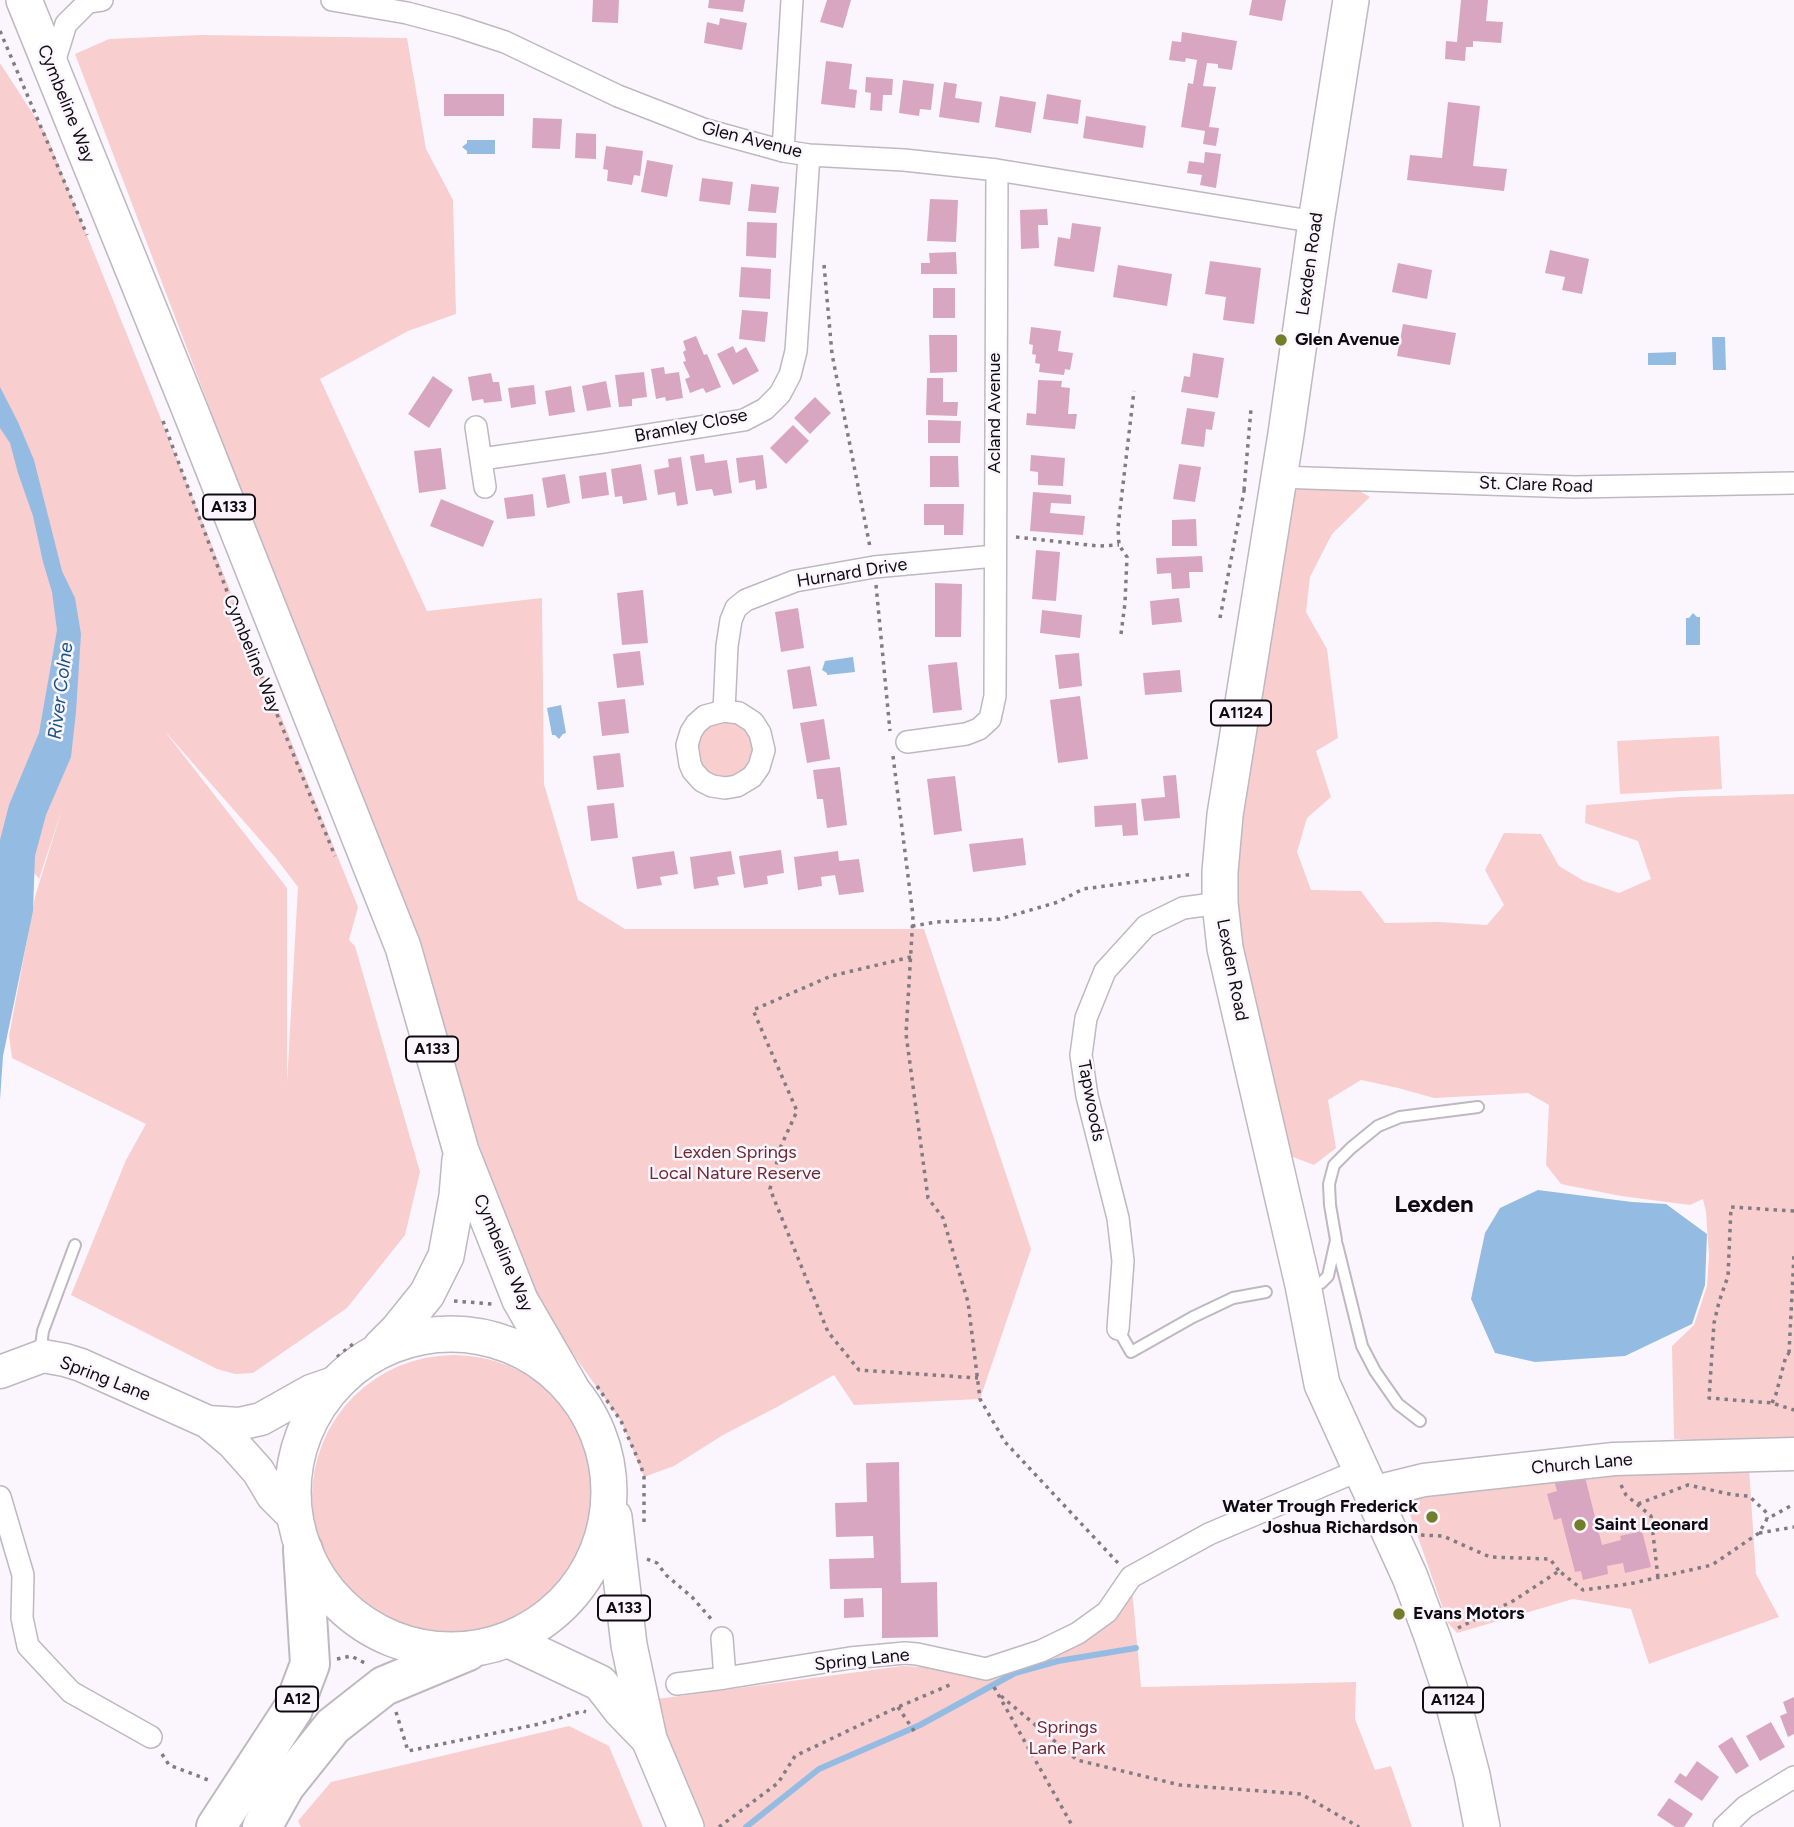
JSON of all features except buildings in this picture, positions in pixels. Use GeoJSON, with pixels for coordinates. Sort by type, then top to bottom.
{"type":"FeatureCollection","features":[{"type":"Feature","properties":{"kind":"highway","name":"A12"},"geometry":{"type":"LineString","coordinates":[[216,1827],[293,1709],[310,1664],[298,1534]]}},
{"type":"Feature","properties":{"kind":"highway","name":"A12"},"geometry":{"type":"LineString","coordinates":[[262,1827],[285,1786],[333,1726],[384,1686],[468,1651]]}},
{"type":"Feature","properties":{"kind":"main road","name":"Cymbeline Way"},"geometry":{"type":"LineString","coordinates":[[24,0],[403,947],[461,1151],[520,1300],[582,1383]]}},
{"type":"Feature","properties":{"kind":"main road","name":"Lexden Road"},"geometry":{"type":"LineString","coordinates":[[1351,0],[1316,222],[1267,485],[1225,816],[1220,903],[1225,948],[1303,1285],[1322,1384],[1410,1577],[1433,1639],[1449,1687],[1472,1775],[1482,1827]]}},
{"type":"Feature","properties":{"kind":"main road","name":"Cymbeline Way"},"geometry":{"type":"LineString","coordinates":[[367,1347],[398,1330],[428,1294],[446,1256],[457,1196],[461,1151]]}},
{"type":"Feature","properties":{"kind":"main road"},"geometry":{"type":"LineString","coordinates":[[439,1333],[467,1334],[488,1337],[514,1346],[582,1383],[590,1415],[602,1443],[609,1476],[609,1509],[604,1535],[595,1559],[580,1585],[561,1606],[545,1620],[509,1640],[468,1651],[432,1650],[404,1644],[375,1632],[348,1614],[313,1572],[298,1534],[292,1477],[299,1445],[310,1417],[336,1371],[367,1347],[439,1333]]}},
{"type":"Feature","properties":{"kind":"main road","name":"A133"},"geometry":{"type":"LineString","coordinates":[[609,1476],[629,1645],[649,1740],[686,1827]]}},
{"type":"Feature","properties":{"kind":"main road","name":"A133"},"geometry":{"type":"LineString","coordinates":[[509,1640],[600,1683],[649,1740]]}},
{"type":"Feature","properties":{"kind":"street","name":"Glen Avenue"},"geometry":{"type":"LineString","coordinates":[[332,0],[407,13],[505,42],[618,96],[691,125],[783,152],[904,160],[997,170],[1316,222]]}},
{"type":"Feature","properties":{"kind":"street"},"geometry":{"type":"LineString","coordinates":[[783,152],[792,0]]}},
{"type":"Feature","properties":{"kind":"street"},"geometry":{"type":"LineString","coordinates":[[52,69],[66,24],[91,1]]}},
{"type":"Feature","properties":{"kind":"street","name":"Bramley Close"},"geometry":{"type":"LineString","coordinates":[[481,459],[744,419],[765,409],[780,394],[790,375],[796,351],[809,155]]}},
{"type":"Feature","properties":{"kind":"street","name":"Acland Avenue"},"geometry":{"type":"LineString","coordinates":[[897,747],[979,729],[990,719],[995,696],[997,170]]}},
{"type":"Feature","properties":{"kind":"street"},"geometry":{"type":"LineString","coordinates":[[476,427],[485,486]]}},
{"type":"Feature","properties":{"kind":"street","name":"St. Clare Road"},"geometry":{"type":"LineString","coordinates":[[1267,485],[1575,487],[1794,483]]}},
{"type":"Feature","properties":{"kind":"street","name":"Hurnard Drive"},"geometry":{"type":"LineString","coordinates":[[724,711],[731,620],[736,608],[746,600],[795,581],[874,567],[995,556]]}},
{"type":"Feature","properties":{"kind":"street","name":"Tapwoods"},"geometry":{"type":"LineString","coordinates":[[1118,1329],[1123,1261],[1118,1218],[1087,1096],[1081,1055],[1086,1017],[1105,971],[1146,926],[1183,908],[1220,903]]}},
{"type":"Feature","properties":{"kind":"street","name":"Spring Lane"},"geometry":{"type":"LineString","coordinates":[[0,1372],[43,1356],[65,1360],[208,1422],[233,1443],[258,1471],[298,1534]]}},
{"type":"Feature","properties":{"kind":"street","name":"Spring Lane"},"geometry":{"type":"LineString","coordinates":[[208,1422],[239,1424],[261,1419],[311,1391],[336,1371]]}},
{"type":"Feature","properties":{"kind":"street","name":"Church Lane"},"geometry":{"type":"LineString","coordinates":[[1366,1482],[1424,1480],[1614,1460],[1794,1454]]}},
{"type":"Feature","properties":{"kind":"street"},"geometry":{"type":"LineString","coordinates":[[986,1669],[1041,1651],[1078,1633],[1107,1612],[1131,1577],[1209,1534],[1343,1477],[1366,1482]]}},
{"type":"Feature","properties":{"kind":"street"},"geometry":{"type":"LineString","coordinates":[[0,1497],[23,1575],[22,1618],[28,1646],[71,1692],[151,1737]]}},
{"type":"Feature","properties":{"kind":"street"},"geometry":{"type":"LineString","coordinates":[[722,1638],[725,1678]]}},
{"type":"Feature","properties":{"kind":"street","name":"Spring Lane"},"geometry":{"type":"LineString","coordinates":[[677,1684],[850,1658],[905,1653],[986,1669]]}},
{"type":"Feature","properties":{"kind":"street"},"geometry":{"type":"LineString","coordinates":[[1724,1827],[1745,1807],[1794,1777]]}},
{"type":"Feature","properties":{"kind":"lane"},"geometry":{"type":"LineString","coordinates":[[1420,1421],[1398,1404],[1375,1371],[1362,1346],[1342,1273],[1329,1184],[1334,1166],[1350,1148],[1378,1126],[1400,1117],[1478,1107]]}},
{"type":"Feature","properties":{"kind":"lane"},"geometry":{"type":"LineString","coordinates":[[1303,1285],[1321,1283],[1328,1276],[1336,1240]]}},
{"type":"Feature","properties":{"kind":"lane"},"geometry":{"type":"LineString","coordinates":[[43,1356],[43,1331],[75,1245]]}},
{"type":"Feature","properties":{"kind":"lane"},"geometry":{"type":"LineString","coordinates":[[1118,1329],[1131,1352],[1233,1298],[1266,1292]]}},
{"type":"Feature","properties":{"kind":"path","name":"Cymbeline Way"},"geometry":{"type":"LineString","coordinates":[[0,31],[91,243]]}},
{"type":"Feature","properties":{"kind":"path"},"geometry":{"type":"LineString","coordinates":[[821,254],[832,354],[874,567],[897,747],[913,916],[906,1034],[928,1198],[943,1217],[968,1302],[980,1399],[1005,1442],[1131,1577]]}},
{"type":"Feature","properties":{"kind":"path"},"geometry":{"type":"LineString","coordinates":[[1121,634],[1128,572],[1127,556],[1119,545],[1118,527],[1134,391]]}},
{"type":"Feature","properties":{"kind":"path"},"geometry":{"type":"LineString","coordinates":[[1220,618],[1244,491],[1251,408]]}},
{"type":"Feature","properties":{"kind":"path","name":"Cymbeline Way"},"geometry":{"type":"LineString","coordinates":[[160,412],[231,603],[336,858]]}},
{"type":"Feature","properties":{"kind":"path"},"geometry":{"type":"LineString","coordinates":[[1244,491],[1267,485]]}},
{"type":"Feature","properties":{"kind":"path"},"geometry":{"type":"LineString","coordinates":[[995,534],[1098,546],[1119,545]]}},
{"type":"Feature","properties":{"kind":"path"},"geometry":{"type":"LineString","coordinates":[[912,926],[1000,919],[1058,902],[1083,889],[1176,876]]}},
{"type":"Feature","properties":{"kind":"path"},"geometry":{"type":"LineString","coordinates":[[911,957],[831,976],[753,1010],[797,1111],[782,1146],[770,1189],[828,1332],[859,1370],[978,1378]]}},
{"type":"Feature","properties":{"kind":"path"},"geometry":{"type":"LineString","coordinates":[[1794,1211],[1731,1207],[1728,1276],[1714,1322],[1709,1398],[1772,1403],[1794,1410]]}},
{"type":"Feature","properties":{"kind":"path"},"geometry":{"type":"LineString","coordinates":[[1772,1403],[1786,1356],[1791,1354],[1794,1255]]}},
{"type":"Feature","properties":{"kind":"path"},"geometry":{"type":"LineString","coordinates":[[428,1294],[438,1299],[509,1306],[520,1300]]}},
{"type":"Feature","properties":{"kind":"path"},"geometry":{"type":"LineString","coordinates":[[336,1371],[367,1347]]}},
{"type":"Feature","properties":{"kind":"path"},"geometry":{"type":"LineString","coordinates":[[582,1383],[621,1420],[641,1466],[644,1477],[644,1528]]}},
{"type":"Feature","properties":{"kind":"path"},"geometry":{"type":"LineString","coordinates":[[1620,1483],[1626,1495],[1651,1516],[1658,1578]]}},
{"type":"Feature","properties":{"kind":"path"},"geometry":{"type":"LineString","coordinates":[[1638,1504],[1688,1485],[1749,1496],[1767,1513],[1767,1519],[1759,1533]]}},
{"type":"Feature","properties":{"kind":"path"},"geometry":{"type":"LineString","coordinates":[[1767,1519],[1794,1504]]}},
{"type":"Feature","properties":{"kind":"path"},"geometry":{"type":"LineString","coordinates":[[1418,1535],[1443,1536],[1490,1557],[1550,1559],[1559,1571],[1583,1590],[1658,1578],[1712,1565],[1759,1533],[1794,1527]]}},
{"type":"Feature","properties":{"kind":"path"},"geometry":{"type":"LineString","coordinates":[[644,1555],[657,1563],[666,1575],[692,1597],[714,1623],[722,1638]]}},
{"type":"Feature","properties":{"kind":"path"},"geometry":{"type":"LineString","coordinates":[[1433,1639],[1513,1601],[1559,1571]]}},
{"type":"Feature","properties":{"kind":"path"},"geometry":{"type":"LineString","coordinates":[[310,1664],[351,1656],[377,1670],[393,1702],[408,1751],[540,1724],[583,1711]]}},
{"type":"Feature","properties":{"kind":"path"},"geometry":{"type":"LineString","coordinates":[[719,1827],[778,1783],[795,1756],[986,1669]]}},
{"type":"Feature","properties":{"kind":"path"},"geometry":{"type":"LineString","coordinates":[[1073,1827],[996,1692],[1077,1760],[1180,1785],[1301,1794],[1359,1827]]}},
{"type":"Feature","properties":{"kind":"path"},"geometry":{"type":"LineString","coordinates":[[898,1707],[916,1734]]}},
{"type":"Feature","properties":{"kind":"path"},"geometry":{"type":"LineString","coordinates":[[151,1737],[169,1765],[216,1782]]}},
{"type":"Feature","properties":{"kind":"green space","name":"Lexden Springs Local Nature Reserve"},"geometry":{"type":"Polygon","coordinates":[[[201,35],[407,38],[426,149],[453,200],[456,314],[408,331],[320,379],[427,611],[542,598],[544,784],[578,900],[625,929],[924,929],[1031,1249],[980,1399],[854,1405],[834,1375],[723,1435],[674,1466],[644,1477],[621,1421],[530,1294],[417,953],[75,54],[109,39],[201,35]]]}},
{"type":"Feature","properties":{"kind":"green space"},"geometry":{"type":"Polygon","coordinates":[[[0,63],[46,134],[358,907],[349,940],[355,946],[420,1172],[405,1235],[347,1308],[253,1373],[235,1374],[217,1369],[71,1295],[126,1160],[146,1124],[12,1058],[9,1036],[35,897],[63,806],[39,879],[3,833],[0,843],[0,63]],[[163,729],[287,888],[287,1083],[298,887],[163,729]]]}},
{"type":"Feature","properties":{"kind":"green space"},"geometry":{"type":"Polygon","coordinates":[[[1345,483],[1370,497],[1332,534],[1310,577],[1306,612],[1327,649],[1338,738],[1316,751],[1331,797],[1307,818],[1297,852],[1311,890],[1361,891],[1385,923],[1487,925],[1504,905],[1485,870],[1504,833],[1541,834],[1559,866],[1584,881],[1619,893],[1651,879],[1638,841],[1585,823],[1586,805],[1680,797],[1794,794],[1794,1444],[1674,1439],[1672,1346],[1694,1325],[1707,1286],[1709,1255],[1703,1199],[1690,1205],[1621,1196],[1561,1184],[1546,1165],[1549,1105],[1528,1093],[1434,1098],[1361,1080],[1328,1100],[1336,1148],[1314,1165],[1285,1154],[1240,980],[1238,888],[1243,799],[1280,547],[1298,484],[1345,483]]]}},
{"type":"Feature","properties":{"kind":"green space"},"geometry":{"type":"Polygon","coordinates":[[[724,716],[753,733],[754,763],[730,781],[701,773],[696,733],[724,716]]]}},
{"type":"Feature","properties":{"kind":"green space"},"geometry":{"type":"Polygon","coordinates":[[[1719,736],[1722,789],[1620,794],[1617,741],[1719,736]]]}},
{"type":"Feature","properties":{"kind":"green space"},"geometry":{"type":"Polygon","coordinates":[[[440,1355],[468,1355],[495,1361],[521,1372],[555,1396],[572,1418],[585,1443],[596,1483],[596,1511],[585,1551],[572,1576],[555,1598],[521,1622],[495,1633],[468,1639],[440,1639],[413,1633],[387,1622],[353,1598],[329,1564],[318,1538],[312,1511],[312,1483],[318,1456],[329,1430],[353,1396],[387,1372],[413,1361],[440,1355]]]}},
{"type":"Feature","properties":{"kind":"green space"},"geometry":{"type":"Polygon","coordinates":[[[1749,1468],[1756,1574],[1779,1617],[1649,1664],[1631,1609],[1573,1599],[1457,1633],[1448,1623],[1405,1500],[1530,1472],[1749,1468]]]}},
{"type":"Feature","properties":{"kind":"green space","name":"Springs Lane Park"},"geometry":{"type":"Polygon","coordinates":[[[1131,1577],[1141,1687],[1356,1682],[1355,1719],[1375,1770],[1391,1766],[1412,1827],[703,1827],[650,1700],[902,1666],[977,1670],[1078,1633],[1131,1577]]]}},
{"type":"Feature","properties":{"kind":"green space"},"geometry":{"type":"Polygon","coordinates":[[[569,1726],[609,1746],[643,1827],[301,1827],[298,1821],[331,1782],[569,1726]]]}},
{"type":"Feature","properties":{"kind":"water"},"geometry":{"type":"Polygon","coordinates":[[[467,140],[495,140],[495,154],[467,154],[462,147],[467,140]]]}},
{"type":"Feature","properties":{"kind":"water"},"geometry":{"type":"Polygon","coordinates":[[[1712,337],[1725,337],[1726,370],[1713,370],[1712,337]]]}},
{"type":"Feature","properties":{"kind":"water"},"geometry":{"type":"Polygon","coordinates":[[[1676,352],[1676,365],[1648,365],[1648,353],[1676,352]]]}},
{"type":"Feature","properties":{"kind":"water","name":"River Colne"},"geometry":{"type":"Polygon","coordinates":[[[0,387],[34,460],[62,571],[75,598],[81,634],[71,757],[46,815],[35,856],[33,911],[3,1056],[0,1100],[0,840],[9,805],[39,733],[57,630],[52,592],[33,516],[10,443],[0,428],[0,387]]]}},
{"type":"Feature","properties":{"kind":"water"},"geometry":{"type":"Polygon","coordinates":[[[1693,613],[1700,617],[1700,645],[1686,645],[1686,618],[1693,613]]]}},
{"type":"Feature","properties":{"kind":"water"},"geometry":{"type":"Polygon","coordinates":[[[853,657],[855,672],[827,675],[822,670],[825,661],[853,657]]]}},
{"type":"Feature","properties":{"kind":"water"},"geometry":{"type":"Polygon","coordinates":[[[561,705],[566,733],[559,739],[552,735],[547,708],[561,705]]]}},
{"type":"Feature","properties":{"kind":"water"},"geometry":{"type":"Polygon","coordinates":[[[1538,1190],[1666,1204],[1707,1234],[1705,1285],[1692,1324],[1625,1356],[1535,1362],[1495,1353],[1471,1299],[1485,1233],[1500,1208],[1538,1190]]]}},
{"type":"Feature","properties":{"kind":"waterway"},"geometry":{"type":"LineString","coordinates":[[746,1827],[819,1769],[920,1725],[1015,1673],[1058,1661],[1136,1648]]}},
{"type":"Feature","properties":{"kind":"place","name":"Glen Avenue"},"geometry":{"type":"Point","coordinates":[1281,340]}},
{"type":"Feature","properties":{"kind":"place","name":"Water Trough Frederick Joshua Richardson"},"geometry":{"type":"Point","coordinates":[1432,1517]}},
{"type":"Feature","properties":{"kind":"place","name":"Saint Leonard"},"geometry":{"type":"Point","coordinates":[1580,1525]}},
{"type":"Feature","properties":{"kind":"place","name":"Evans Motors"},"geometry":{"type":"Point","coordinates":[1399,1614]}},
{"type":"Feature","properties":{"kind":"district","name":"Lexden"},"geometry":{"type":"Point","coordinates":[1434,1205]}}]}
